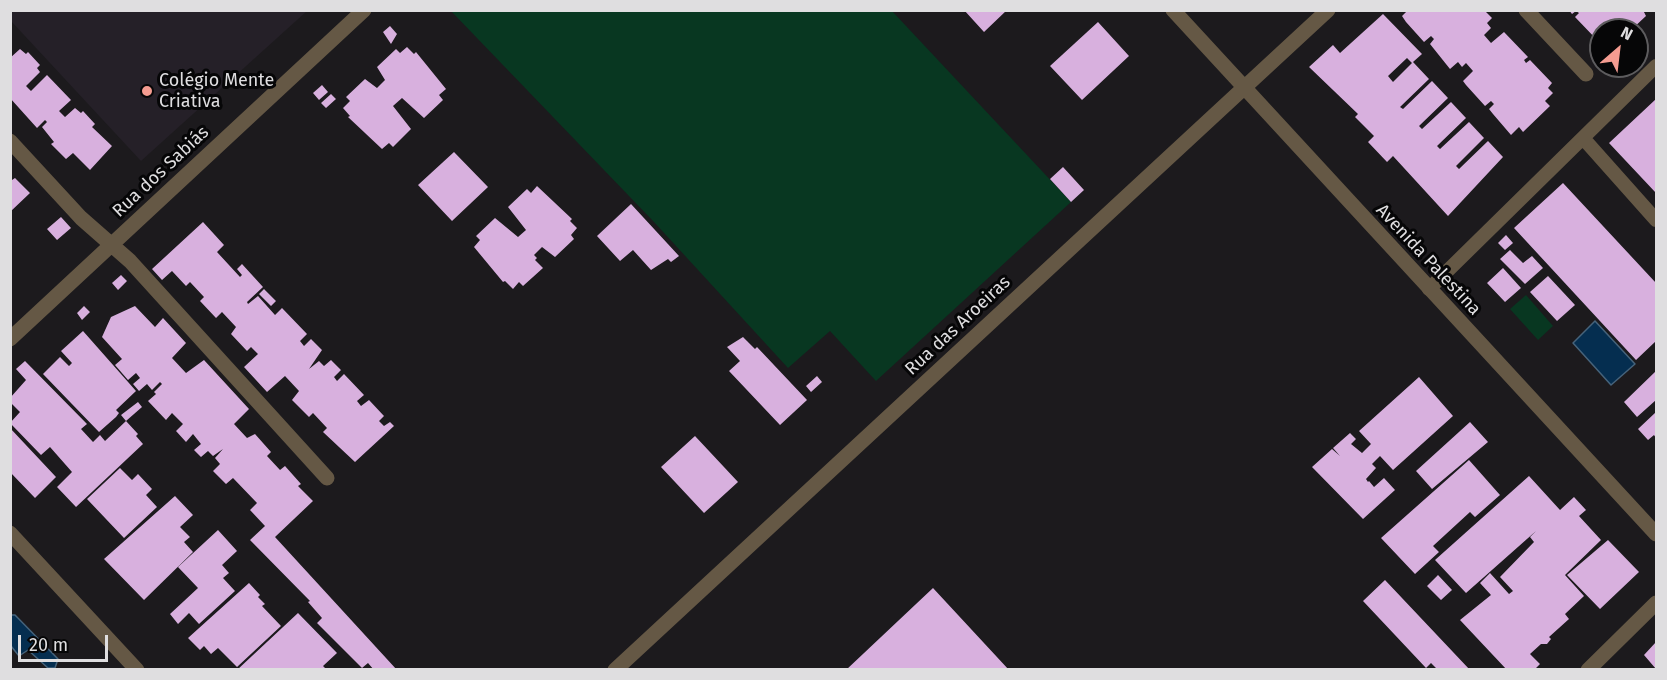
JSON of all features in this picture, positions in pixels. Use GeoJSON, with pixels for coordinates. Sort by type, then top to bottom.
{"type":"FeatureCollection","features":[{"type":"Feature","properties":{"kind":"street","name":"Rua dos Sabiás"},"geometry":{"type":"LineString","coordinates":[[10,339],[364,10]]}},
{"type":"Feature","properties":{"kind":"street","name":"Avenida Palestina"},"geometry":{"type":"LineString","coordinates":[[1173,10],[1656,534]]}},
{"type":"Feature","properties":{"kind":"street","name":"Rua das Aroeiras"},"geometry":{"type":"LineString","coordinates":[[615,669],[1328,10]]}},
{"type":"Feature","properties":{"kind":"street"},"geometry":{"type":"LineString","coordinates":[[1526,10],[1586,74]]}},
{"type":"Feature","properties":{"kind":"street"},"geometry":{"type":"LineString","coordinates":[[10,141],[81,218],[130,261],[327,478]]}},
{"type":"Feature","properties":{"kind":"street"},"geometry":{"type":"LineString","coordinates":[[10,533],[137,669]]}},
{"type":"Feature","properties":{"kind":"street"},"geometry":{"type":"LineString","coordinates":[[1588,669],[1656,603]]}},
{"type":"Feature","properties":{"kind":"lane"},"geometry":{"type":"LineString","coordinates":[[1429,289],[1656,66]]}},
{"type":"Feature","properties":{"kind":"lane"},"geometry":{"type":"LineString","coordinates":[[1583,138],[1656,219]]}},
{"type":"Feature","properties":{"kind":"shaded area","name":"Colégio Mente Criativa"},"geometry":{"type":"Polygon","coordinates":[[[11,10],[307,11],[141,161],[11,21],[11,10]]]}},
{"type":"Feature","properties":{"kind":"green space"},"geometry":{"type":"Polygon","coordinates":[[[451,11],[892,11],[1071,202],[876,381],[830,331],[788,368],[654,222],[451,11]]]}},
{"type":"Feature","properties":{"kind":"green space"},"geometry":{"type":"Polygon","coordinates":[[[1526,295],[1553,326],[1538,340],[1510,309],[1526,295]]]}},
{"type":"Feature","properties":{"kind":"water"},"geometry":{"type":"Polygon","coordinates":[[[1595,321],[1635,364],[1611,385],[1573,343],[1595,321]]]}},
{"type":"Feature","properties":{"kind":"water"},"geometry":{"type":"Polygon","coordinates":[[[11,615],[15,615],[58,659],[55,668],[48,668],[28,650],[19,656],[11,646],[11,615]]]}},
{"type":"Feature","properties":{"kind":"building"},"geometry":{"type":"Polygon","coordinates":[[[964,10],[1007,10],[984,32],[964,10]]]}},
{"type":"Feature","properties":{"kind":"building"},"geometry":{"type":"Polygon","coordinates":[[[1408,10],[1484,10],[1492,18],[1487,23],[1491,28],[1484,35],[1491,43],[1504,32],[1528,57],[1524,60],[1526,63],[1530,60],[1552,83],[1548,88],[1553,93],[1545,101],[1550,106],[1523,132],[1519,127],[1511,135],[1489,109],[1494,104],[1491,101],[1485,106],[1463,81],[1473,71],[1466,63],[1462,67],[1458,62],[1450,69],[1430,44],[1434,39],[1431,36],[1424,42],[1406,22],[1402,16],[1408,10]]]}},
{"type":"Feature","properties":{"kind":"building"},"geometry":{"type":"Polygon","coordinates":[[[1569,10],[1643,10],[1646,16],[1644,18],[1589,18],[1589,32],[1575,17],[1579,13],[1576,11],[1572,14],[1569,10]]]}},
{"type":"Feature","properties":{"kind":"building"},"geometry":{"type":"Polygon","coordinates":[[[1383,14],[1422,54],[1413,62],[1429,79],[1400,107],[1403,109],[1432,81],[1448,98],[1419,126],[1422,129],[1451,102],[1466,118],[1437,146],[1440,149],[1469,122],[1484,138],[1456,166],[1459,169],[1488,141],[1503,157],[1448,216],[1393,156],[1387,162],[1368,142],[1374,136],[1355,117],[1358,114],[1309,67],[1333,45],[1340,53],[1383,14]],[[1407,58],[1388,76],[1393,82],[1412,63],[1407,58]]]}},
{"type":"Feature","properties":{"kind":"building"},"geometry":{"type":"Polygon","coordinates":[[[1098,22],[1129,56],[1082,100],[1050,66],[1098,22]]]}},
{"type":"Feature","properties":{"kind":"building"},"geometry":{"type":"Polygon","coordinates":[[[390,26],[397,34],[391,44],[383,32],[390,26]]]}},
{"type":"Feature","properties":{"kind":"building"},"geometry":{"type":"Polygon","coordinates":[[[407,47],[414,54],[416,52],[446,89],[439,95],[443,100],[424,118],[402,98],[393,106],[411,129],[393,147],[389,143],[382,149],[348,117],[350,116],[343,108],[350,101],[346,97],[365,79],[377,88],[385,80],[377,67],[396,49],[400,53],[407,47]]]}},
{"type":"Feature","properties":{"kind":"building"},"geometry":{"type":"Polygon","coordinates":[[[20,49],[26,54],[28,52],[40,65],[37,68],[40,72],[26,86],[31,91],[47,75],[71,100],[59,111],[65,117],[75,108],[81,113],[83,111],[95,124],[92,127],[112,146],[90,170],[73,153],[66,159],[51,144],[54,142],[42,127],[47,122],[45,120],[37,128],[10,98],[10,58],[20,49]]]}},
{"type":"Feature","properties":{"kind":"building"},"geometry":{"type":"Polygon","coordinates":[[[322,85],[328,92],[319,100],[313,93],[322,85]]]}},
{"type":"Feature","properties":{"kind":"building"},"geometry":{"type":"Polygon","coordinates":[[[331,94],[336,99],[326,108],[321,103],[331,94]]]}},
{"type":"Feature","properties":{"kind":"building"},"geometry":{"type":"Polygon","coordinates":[[[1656,99],[1656,193],[1609,143],[1656,99]]]}},
{"type":"Feature","properties":{"kind":"building"},"geometry":{"type":"Polygon","coordinates":[[[454,152],[488,187],[452,221],[418,185],[454,152]]]}},
{"type":"Feature","properties":{"kind":"building"},"geometry":{"type":"Polygon","coordinates":[[[1063,167],[1084,190],[1071,202],[1050,179],[1063,167]]]}},
{"type":"Feature","properties":{"kind":"building"},"geometry":{"type":"Polygon","coordinates":[[[10,178],[12,180],[15,178],[30,193],[10,212],[10,178]]]}},
{"type":"Feature","properties":{"kind":"building"},"geometry":{"type":"Polygon","coordinates":[[[1563,183],[1656,283],[1656,341],[1636,360],[1514,228],[1563,183]]]}},
{"type":"Feature","properties":{"kind":"building"},"geometry":{"type":"Polygon","coordinates":[[[537,186],[572,219],[570,221],[577,228],[571,235],[574,239],[555,257],[542,247],[534,255],[537,258],[535,260],[543,268],[523,286],[519,282],[513,289],[505,281],[503,282],[474,247],[480,240],[476,236],[495,218],[518,237],[526,230],[508,207],[527,189],[531,193],[537,186]]]}},
{"type":"Feature","properties":{"kind":"building"},"geometry":{"type":"Polygon","coordinates":[[[631,204],[679,256],[671,262],[668,259],[651,270],[633,250],[620,261],[597,236],[631,204]]]}},
{"type":"Feature","properties":{"kind":"building"},"geometry":{"type":"Polygon","coordinates":[[[61,217],[71,228],[57,240],[47,229],[61,217]]]}},
{"type":"Feature","properties":{"kind":"building"},"geometry":{"type":"Polygon","coordinates":[[[203,222],[224,245],[217,252],[240,277],[242,275],[237,269],[242,264],[263,287],[247,302],[248,304],[258,296],[275,315],[282,308],[307,334],[300,341],[304,346],[311,339],[322,350],[309,369],[319,361],[324,366],[331,360],[341,370],[334,377],[337,381],[344,374],[364,395],[357,401],[361,406],[369,400],[384,416],[379,421],[384,426],[390,422],[394,426],[355,462],[323,432],[327,428],[313,413],[309,417],[292,400],[299,391],[285,376],[267,392],[244,367],[258,354],[251,347],[247,351],[231,334],[236,327],[222,312],[216,318],[200,301],[204,297],[190,282],[186,286],[172,271],[162,280],[152,269],[203,222]]]}},
{"type":"Feature","properties":{"kind":"building"},"geometry":{"type":"Polygon","coordinates":[[[1506,235],[1513,243],[1505,250],[1498,243],[1506,235]]]}},
{"type":"Feature","properties":{"kind":"building"},"geometry":{"type":"Polygon","coordinates":[[[1510,250],[1523,263],[1532,256],[1543,268],[1525,284],[1500,259],[1510,250]]]}},
{"type":"Feature","properties":{"kind":"building"},"geometry":{"type":"Polygon","coordinates":[[[1503,268],[1521,288],[1505,302],[1487,283],[1503,268]]]}},
{"type":"Feature","properties":{"kind":"building"},"geometry":{"type":"Polygon","coordinates":[[[121,275],[127,281],[118,290],[112,283],[121,275]]]}},
{"type":"Feature","properties":{"kind":"building"},"geometry":{"type":"Polygon","coordinates":[[[1548,276],[1575,305],[1557,321],[1530,292],[1548,276]]]}},
{"type":"Feature","properties":{"kind":"building"},"geometry":{"type":"Polygon","coordinates":[[[264,289],[276,301],[271,306],[259,294],[264,289]]]}},
{"type":"Feature","properties":{"kind":"building"},"geometry":{"type":"Polygon","coordinates":[[[84,306],[90,312],[82,320],[77,313],[84,306]]]}},
{"type":"Feature","properties":{"kind":"building"},"geometry":{"type":"Polygon","coordinates":[[[135,306],[155,327],[163,318],[186,343],[172,358],[186,373],[204,360],[249,409],[234,424],[247,438],[255,434],[271,452],[267,456],[280,470],[285,466],[301,484],[298,486],[313,501],[275,537],[397,670],[374,670],[368,663],[362,668],[317,623],[322,618],[308,602],[310,601],[250,540],[265,526],[250,510],[257,503],[233,478],[226,484],[213,471],[220,464],[215,458],[223,449],[213,456],[208,451],[201,457],[194,450],[201,444],[193,434],[186,442],[176,431],[183,424],[172,413],[166,420],[148,401],[162,384],[160,382],[152,390],[147,384],[139,391],[133,384],[140,378],[136,373],[128,380],[115,365],[122,359],[102,337],[111,317],[135,306]]]}},
{"type":"Feature","properties":{"kind":"building"},"geometry":{"type":"Polygon","coordinates":[[[83,331],[136,391],[116,410],[119,413],[116,417],[99,432],[43,374],[60,357],[69,366],[72,363],[61,351],[83,331]]]}},
{"type":"Feature","properties":{"kind":"building"},"geometry":{"type":"Polygon","coordinates":[[[743,337],[755,349],[757,347],[807,400],[780,425],[729,371],[740,361],[727,347],[743,337]]]}},
{"type":"Feature","properties":{"kind":"building"},"geometry":{"type":"Polygon","coordinates":[[[25,361],[87,424],[81,429],[93,442],[100,435],[105,441],[126,421],[138,434],[136,436],[143,444],[76,507],[57,487],[72,472],[50,447],[41,455],[10,423],[20,412],[10,402],[10,398],[26,380],[16,369],[25,361]]]}},
{"type":"Feature","properties":{"kind":"building"},"geometry":{"type":"Polygon","coordinates":[[[1656,371],[1656,400],[1637,417],[1624,402],[1656,371]]]}},
{"type":"Feature","properties":{"kind":"building"},"geometry":{"type":"Polygon","coordinates":[[[817,376],[822,382],[811,392],[806,386],[817,376]]]}},
{"type":"Feature","properties":{"kind":"building"},"geometry":{"type":"Polygon","coordinates":[[[1419,377],[1453,416],[1393,470],[1380,456],[1372,464],[1376,468],[1366,479],[1368,482],[1374,487],[1384,478],[1395,490],[1363,519],[1312,467],[1332,449],[1340,456],[1333,448],[1350,433],[1356,439],[1351,444],[1362,453],[1371,444],[1359,431],[1419,377]]]}},
{"type":"Feature","properties":{"kind":"building"},"geometry":{"type":"Polygon","coordinates":[[[138,402],[142,407],[126,421],[121,415],[138,402]]]}},
{"type":"Feature","properties":{"kind":"building"},"geometry":{"type":"Polygon","coordinates":[[[1656,412],[1656,438],[1654,435],[1648,440],[1638,429],[1656,412]]]}},
{"type":"Feature","properties":{"kind":"building"},"geometry":{"type":"Polygon","coordinates":[[[1470,422],[1488,442],[1432,489],[1416,471],[1470,422]]]}},
{"type":"Feature","properties":{"kind":"building"},"geometry":{"type":"Polygon","coordinates":[[[10,428],[56,477],[35,498],[10,472],[10,428]]]}},
{"type":"Feature","properties":{"kind":"building"},"geometry":{"type":"Polygon","coordinates":[[[695,436],[738,482],[704,513],[661,467],[695,436]]]}},
{"type":"Feature","properties":{"kind":"building"},"geometry":{"type":"Polygon","coordinates":[[[1469,460],[1500,495],[1475,517],[1470,512],[1433,546],[1439,552],[1415,574],[1381,538],[1469,460]]]}},
{"type":"Feature","properties":{"kind":"building"},"geometry":{"type":"Polygon","coordinates":[[[120,468],[132,480],[138,474],[152,489],[146,495],[157,507],[124,538],[87,499],[120,468]]]}},
{"type":"Feature","properties":{"kind":"building"},"geometry":{"type":"Polygon","coordinates":[[[1529,476],[1560,510],[1574,497],[1586,510],[1579,516],[1601,540],[1565,575],[1584,596],[1565,614],[1569,619],[1549,637],[1551,639],[1547,644],[1541,644],[1530,654],[1540,664],[1534,670],[1507,670],[1460,620],[1491,595],[1480,583],[1490,573],[1509,594],[1513,591],[1500,577],[1534,542],[1530,537],[1536,531],[1466,593],[1435,560],[1529,476]]]}},
{"type":"Feature","properties":{"kind":"building"},"geometry":{"type":"Polygon","coordinates":[[[175,496],[193,515],[180,527],[190,537],[184,542],[193,552],[144,600],[104,559],[175,496]]]}},
{"type":"Feature","properties":{"kind":"building"},"geometry":{"type":"Polygon","coordinates":[[[218,530],[237,551],[222,565],[229,573],[223,578],[235,591],[199,624],[189,613],[178,624],[170,614],[198,588],[178,567],[218,530]]]}},
{"type":"Feature","properties":{"kind":"building"},"geometry":{"type":"Polygon","coordinates":[[[1608,540],[1639,572],[1600,609],[1567,575],[1608,540]]]}},
{"type":"Feature","properties":{"kind":"building"},"geometry":{"type":"Polygon","coordinates":[[[1438,575],[1452,590],[1441,600],[1427,586],[1438,575]]]}},
{"type":"Feature","properties":{"kind":"building"},"geometry":{"type":"Polygon","coordinates":[[[1385,580],[1470,670],[1438,670],[1431,663],[1426,668],[1363,601],[1385,580]]]}},
{"type":"Feature","properties":{"kind":"building"},"geometry":{"type":"Polygon","coordinates":[[[249,583],[260,595],[258,597],[265,604],[262,606],[281,626],[237,667],[218,648],[211,654],[204,646],[200,650],[188,638],[249,583]]]}},
{"type":"Feature","properties":{"kind":"building"},"geometry":{"type":"Polygon","coordinates":[[[933,588],[1009,670],[846,670],[933,588]]]}},
{"type":"Feature","properties":{"kind":"building"},"geometry":{"type":"Polygon","coordinates":[[[298,613],[337,653],[323,666],[327,670],[237,670],[298,613]]]}},
{"type":"Feature","properties":{"kind":"building"},"geometry":{"type":"Polygon","coordinates":[[[1656,642],[1656,669],[1644,655],[1656,642]]]}},
{"type":"Feature","properties":{"kind":"place","name":"Colégio Mente Criativa"},"geometry":{"type":"Point","coordinates":[147,91]}}]}
